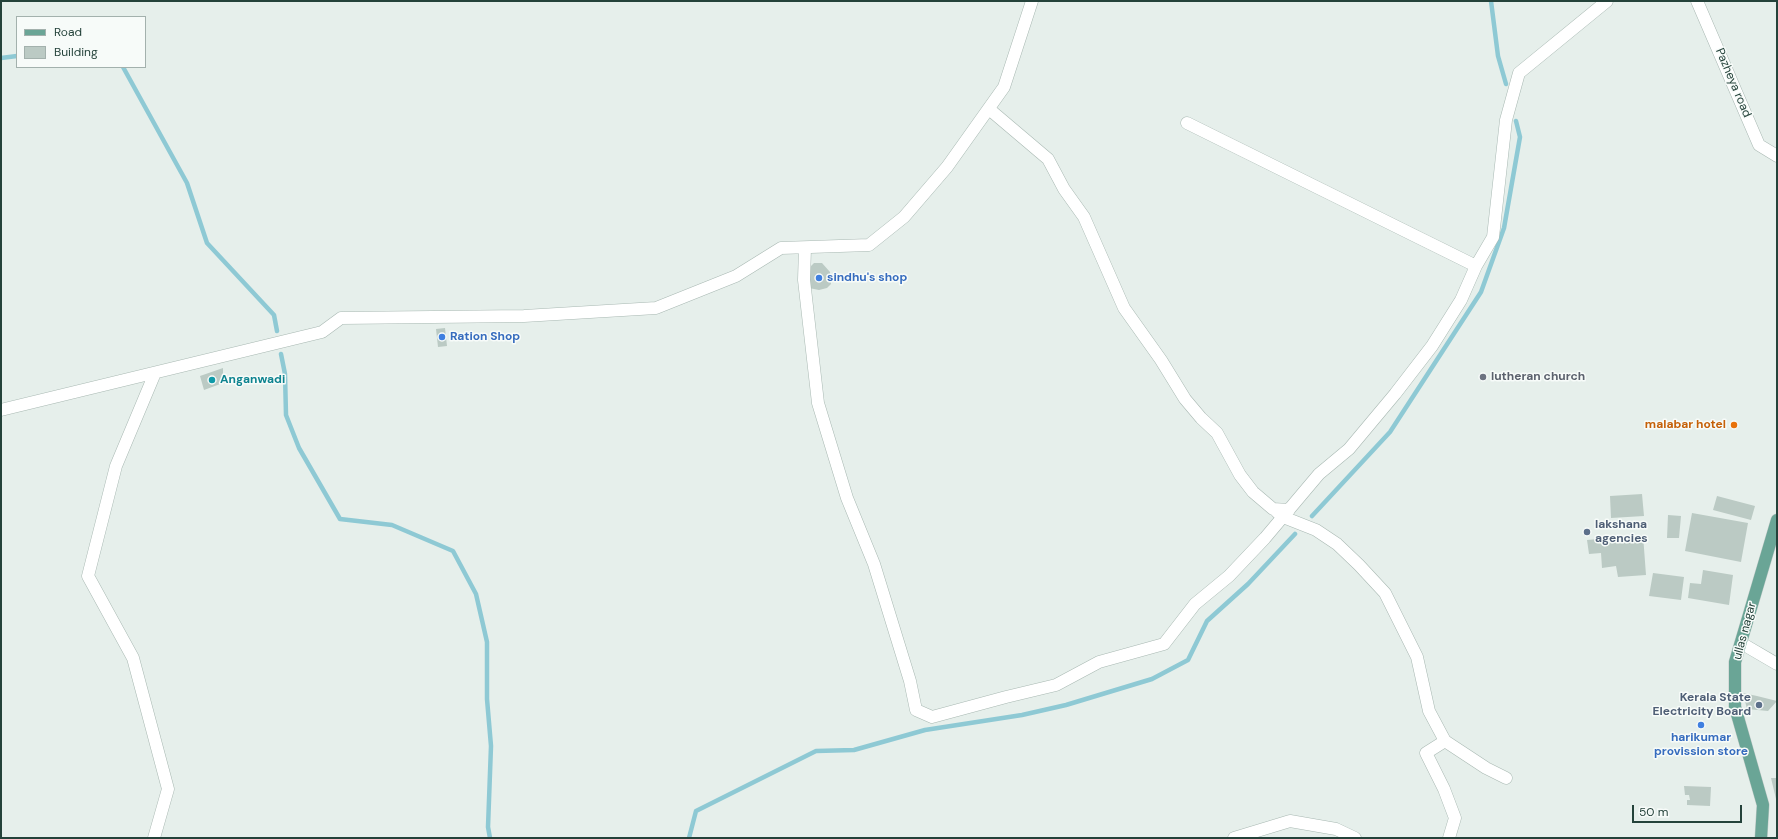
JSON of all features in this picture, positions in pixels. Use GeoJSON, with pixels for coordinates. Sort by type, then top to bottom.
{"type":"FeatureCollection","features":[{"type":"Feature","properties":{"kind":"main road","name":"ullas nagar"},"geometry":{"type":"LineString","coordinates":[[1761,838],[1763,805],[1736,706],[1735,662],[1777,520]]}},
{"type":"Feature","properties":{"kind":"street"},"geometry":{"type":"LineString","coordinates":[[1,410],[322,332],[341,318],[524,316],[656,308],[736,276],[781,248],[869,244],[904,217],[947,167],[1004,87],[1032,1]]}},
{"type":"Feature","properties":{"kind":"street"},"geometry":{"type":"LineString","coordinates":[[805,248],[804,280],[818,403],[847,498],[874,564],[910,681],[916,710],[932,717],[1006,696],[1056,686],[1099,662],[1164,644],[1195,604],[1229,576],[1319,474],[1349,449],[1432,346],[1461,300],[1476,266],[1493,237],[1506,120],[1519,72],[1607,1]]}},
{"type":"Feature","properties":{"kind":"street","name":"Pazheya road"},"geometry":{"type":"LineString","coordinates":[[1697,1],[1759,145],[1777,156]]}},
{"type":"Feature","properties":{"kind":"street"},"geometry":{"type":"LineString","coordinates":[[989,109],[1048,159],[1064,189],[1084,217],[1124,308],[1161,360],[1186,399],[1201,418],[1217,434],[1240,475],[1253,492],[1273,509],[1286,513],[1338,544],[1359,564],[1385,593],[1418,657],[1429,711],[1445,741],[1486,768],[1506,778]]}},
{"type":"Feature","properties":{"kind":"street"},"geometry":{"type":"LineString","coordinates":[[1187,123],[1476,266]]}},
{"type":"Feature","properties":{"kind":"street"},"geometry":{"type":"LineString","coordinates":[[154,838],[168,789],[132,658],[88,576],[116,466],[155,373]]}},
{"type":"Feature","properties":{"kind":"street"},"geometry":{"type":"LineString","coordinates":[[1741,643],[1777,664]]}},
{"type":"Feature","properties":{"kind":"street"},"geometry":{"type":"LineString","coordinates":[[1445,741],[1426,753],[1444,789],[1455,818],[1448,838]]}},
{"type":"Feature","properties":{"kind":"street"},"geometry":{"type":"LineString","coordinates":[[1234,838],[1290,821],[1336,829],[1355,838]]}},
{"type":"Feature","properties":{"kind":"building","name":"sindhu's shop"},"geometry":{"type":"Polygon","coordinates":[[[814,263],[822,263],[830,272],[831,284],[827,288],[819,290],[809,288],[807,270],[814,263]]]}},
{"type":"Feature","properties":{"kind":"building"},"geometry":{"type":"Polygon","coordinates":[[[445,328],[447,346],[438,347],[436,329],[445,328]]]}},
{"type":"Feature","properties":{"kind":"building","name":"Anganwadi"},"geometry":{"type":"Polygon","coordinates":[[[223,368],[223,383],[204,390],[200,376],[223,368]]]}},
{"type":"Feature","properties":{"kind":"building"},"geometry":{"type":"Polygon","coordinates":[[[1642,494],[1644,516],[1611,518],[1610,496],[1642,494]]]}},
{"type":"Feature","properties":{"kind":"building"},"geometry":{"type":"Polygon","coordinates":[[[1717,496],[1755,506],[1751,520],[1713,510],[1717,496]]]}},
{"type":"Feature","properties":{"kind":"building"},"geometry":{"type":"Polygon","coordinates":[[[1692,513],[1748,523],[1741,562],[1685,551],[1692,513]]]}},
{"type":"Feature","properties":{"kind":"building"},"geometry":{"type":"Polygon","coordinates":[[[1668,515],[1681,516],[1679,538],[1667,538],[1668,515]]]}},
{"type":"Feature","properties":{"kind":"building"},"geometry":{"type":"Polygon","coordinates":[[[1643,535],[1646,575],[1618,577],[1616,566],[1602,568],[1601,553],[1589,554],[1587,540],[1643,535]]]}},
{"type":"Feature","properties":{"kind":"building"},"geometry":{"type":"Polygon","coordinates":[[[1703,570],[1733,575],[1729,605],[1688,598],[1690,583],[1701,584],[1703,570]]]}},
{"type":"Feature","properties":{"kind":"building"},"geometry":{"type":"Polygon","coordinates":[[[1653,573],[1684,577],[1681,600],[1649,596],[1653,573]]]}},
{"type":"Feature","properties":{"kind":"building","name":"Kerala State Electricity Board"},"geometry":{"type":"Polygon","coordinates":[[[1743,693],[1777,701],[1768,711],[1747,709],[1743,693]]]}},
{"type":"Feature","properties":{"kind":"building"},"geometry":{"type":"Polygon","coordinates":[[[1771,778],[1777,778],[1777,799],[1776,799],[1771,778]]]}},
{"type":"Feature","properties":{"kind":"building"},"geometry":{"type":"Polygon","coordinates":[[[1684,786],[1711,787],[1710,806],[1687,805],[1687,800],[1690,800],[1689,795],[1685,795],[1684,786]]]}},
{"type":"Feature","properties":{"kind":"waterway"},"geometry":{"type":"LineString","coordinates":[[1491,1],[1498,56],[1506,84]]}},
{"type":"Feature","properties":{"kind":"waterway"},"geometry":{"type":"LineString","coordinates":[[1,58],[16,56]]}},
{"type":"Feature","properties":{"kind":"waterway"},"geometry":{"type":"LineString","coordinates":[[124,68],[187,183],[207,243],[274,315],[277,331]]}},
{"type":"Feature","properties":{"kind":"waterway"},"geometry":{"type":"LineString","coordinates":[[1312,516],[1390,432],[1481,292],[1504,228],[1520,137],[1516,121]]}},
{"type":"Feature","properties":{"kind":"waterway"},"geometry":{"type":"LineString","coordinates":[[281,354],[285,374],[286,415],[299,448],[340,519],[392,525],[453,551],[476,594],[487,642],[487,699],[491,746],[488,827],[490,838]]}},
{"type":"Feature","properties":{"kind":"waterway"},"geometry":{"type":"LineString","coordinates":[[689,838],[696,811],[816,751],[854,750],[925,730],[1022,715],[1066,705],[1152,679],[1188,660],[1207,621],[1248,584],[1295,534]]}},
{"type":"Feature","properties":{"kind":"place","name":"sindhu's shop"},"geometry":{"type":"Point","coordinates":[819,278]}},
{"type":"Feature","properties":{"kind":"place","name":"Ration Shop"},"geometry":{"type":"Point","coordinates":[442,337]}},
{"type":"Feature","properties":{"kind":"place","name":"lutheran church"},"geometry":{"type":"Point","coordinates":[1483,377]}},
{"type":"Feature","properties":{"kind":"place","name":"Anganwadi"},"geometry":{"type":"Point","coordinates":[212,380]}},
{"type":"Feature","properties":{"kind":"place","name":"malabar hotel"},"geometry":{"type":"Point","coordinates":[1734,425]}},
{"type":"Feature","properties":{"kind":"place","name":"lakshana agencies"},"geometry":{"type":"Point","coordinates":[1587,532]}},
{"type":"Feature","properties":{"kind":"place","name":"Kerala State Electricity Board"},"geometry":{"type":"Point","coordinates":[1759,705]}},
{"type":"Feature","properties":{"kind":"place","name":"harikumar provission store"},"geometry":{"type":"Point","coordinates":[1701,725]}}]}
